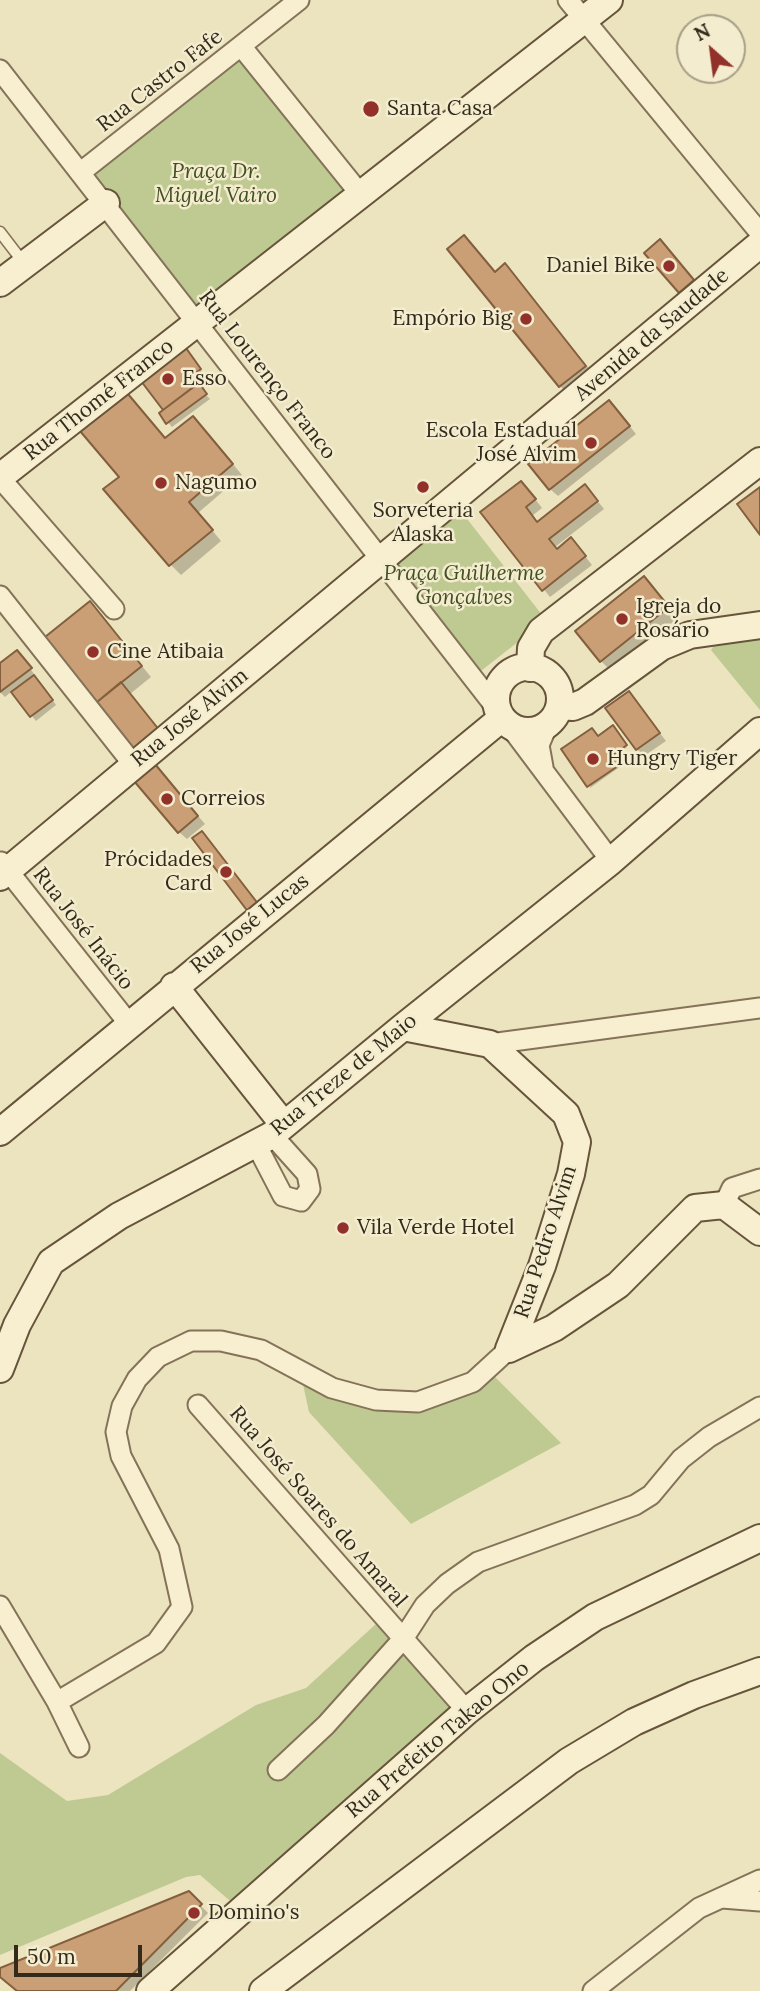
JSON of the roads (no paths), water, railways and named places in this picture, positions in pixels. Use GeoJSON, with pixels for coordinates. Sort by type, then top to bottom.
{"type":"FeatureCollection","features":[{"type":"Feature","properties":{"kind":"main road","name":"Rua Thomé Franco"},"geometry":{"type":"LineString","coordinates":[[0,478],[361,195],[576,10],[609,0]]}},
{"type":"Feature","properties":{"kind":"main road"},"geometry":{"type":"LineString","coordinates":[[0,283],[106,204]]}},
{"type":"Feature","properties":{"kind":"main road","name":"Avenida da Saudade"},"geometry":{"type":"LineString","coordinates":[[382,560],[760,244]]}},
{"type":"Feature","properties":{"kind":"main road"},"geometry":{"type":"LineString","coordinates":[[530,667],[531,648],[541,631],[760,461]]}},
{"type":"Feature","properties":{"kind":"main road","name":"Rua José Alvim"},"geometry":{"type":"LineString","coordinates":[[2,870],[382,560]]}},
{"type":"Feature","properties":{"kind":"main road"},"geometry":{"type":"LineString","coordinates":[[554,715],[560,695],[550,676],[530,667],[510,673],[503,680],[496,699],[503,717],[528,732],[554,715],[585,702],[661,647],[690,635],[760,625]]}},
{"type":"Feature","properties":{"kind":"main road","name":"Rua José Lucas"},"geometry":{"type":"LineString","coordinates":[[0,1132],[503,717]]}},
{"type":"Feature","properties":{"kind":"main road","name":"Rua Treze de Maio"},"geometry":{"type":"LineString","coordinates":[[0,1369],[17,1325],[51,1262],[120,1216],[271,1135],[611,861],[760,731]]}},
{"type":"Feature","properties":{"kind":"main road"},"geometry":{"type":"LineString","coordinates":[[174,986],[271,1135]]}},
{"type":"Feature","properties":{"kind":"main road"},"geometry":{"type":"LineString","coordinates":[[403,1027],[490,1044]]}},
{"type":"Feature","properties":{"kind":"main road","name":"Rua Pedro Alvim"},"geometry":{"type":"LineString","coordinates":[[490,1044],[566,1114],[577,1142],[571,1174],[542,1265],[509,1349]]}},
{"type":"Feature","properties":{"kind":"main road"},"geometry":{"type":"LineString","coordinates":[[509,1349],[554,1328],[618,1285],[695,1208],[724,1205],[760,1233]]}},
{"type":"Feature","properties":{"kind":"main road","name":"Rua Prefeito Takao Ono"},"geometry":{"type":"LineString","coordinates":[[150,1991],[467,1712],[534,1658],[594,1617],[760,1538]]}},
{"type":"Feature","properties":{"kind":"main road"},"geometry":{"type":"LineString","coordinates":[[263,1991],[569,1761],[634,1722],[694,1695],[760,1671]]}},
{"type":"Feature","properties":{"kind":"street","name":"Rua Castro Fafe"},"geometry":{"type":"LineString","coordinates":[[81,172],[299,0]]}},
{"type":"Feature","properties":{"kind":"street"},"geometry":{"type":"LineString","coordinates":[[576,10],[760,233]]}},
{"type":"Feature","properties":{"kind":"street"},"geometry":{"type":"LineString","coordinates":[[242,46],[361,195]]}},
{"type":"Feature","properties":{"kind":"street","name":"Rua Lourenço Franco"},"geometry":{"type":"LineString","coordinates":[[0,70],[382,560],[611,861]]}},
{"type":"Feature","properties":{"kind":"street"},"geometry":{"type":"LineString","coordinates":[[0,478],[114,609]]}},
{"type":"Feature","properties":{"kind":"street"},"geometry":{"type":"LineString","coordinates":[[0,596],[133,764]]}},
{"type":"Feature","properties":{"kind":"street"},"geometry":{"type":"LineString","coordinates":[[544,772],[539,745],[554,715]]}},
{"type":"Feature","properties":{"kind":"street","name":"Rua José Inácio"},"geometry":{"type":"LineString","coordinates":[[2,870],[130,1025]]}},
{"type":"Feature","properties":{"kind":"street"},"geometry":{"type":"LineString","coordinates":[[490,1044],[760,1008]]}},
{"type":"Feature","properties":{"kind":"street"},"geometry":{"type":"LineString","coordinates":[[724,1205],[732,1188],[760,1179]]}},
{"type":"Feature","properties":{"kind":"street"},"geometry":{"type":"LineString","coordinates":[[57,1702],[156,1643],[182,1607],[169,1549],[126,1467],[116,1432],[127,1397],[137,1379],[158,1357],[191,1341],[222,1341],[261,1350],[332,1388],[376,1400],[418,1402],[473,1382],[509,1349]]}},
{"type":"Feature","properties":{"kind":"street","name":"Rua José Soares do Amaral"},"geometry":{"type":"LineString","coordinates":[[198,1405],[467,1712]]}},
{"type":"Feature","properties":{"kind":"street"},"geometry":{"type":"LineString","coordinates":[[278,1770],[326,1725],[402,1639],[425,1605],[447,1584],[478,1562],[635,1505],[651,1495],[681,1459],[709,1437],[760,1407]]}},
{"type":"Feature","properties":{"kind":"street"},"geometry":{"type":"LineString","coordinates":[[0,1606],[57,1702],[79,1747]]}},
{"type":"Feature","properties":{"kind":"street"},"geometry":{"type":"LineString","coordinates":[[593,1991],[717,1898],[760,1880]]}},
{"type":"Feature","properties":{"kind":"street"},"geometry":{"type":"LineString","coordinates":[[717,1898],[760,1901]]}},
{"type":"Feature","properties":{"kind":"lane"},"geometry":{"type":"LineString","coordinates":[[0,232],[25,264]]}},
{"type":"Feature","properties":{"kind":"place","name":"Santa Casa"},"geometry":{"type":"Point","coordinates":[371,109]}},
{"type":"Feature","properties":{"kind":"place","name":"Daniel Bike"},"geometry":{"type":"Point","coordinates":[669,266]}},
{"type":"Feature","properties":{"kind":"place","name":"Empório Big"},"geometry":{"type":"Point","coordinates":[526,319]}},
{"type":"Feature","properties":{"kind":"place","name":"Esso"},"geometry":{"type":"Point","coordinates":[168,379]}},
{"type":"Feature","properties":{"kind":"place","name":"Escola Estadual José Alvim"},"geometry":{"type":"Point","coordinates":[591,443]}},
{"type":"Feature","properties":{"kind":"place","name":"Nagumo"},"geometry":{"type":"Point","coordinates":[161,483]}},
{"type":"Feature","properties":{"kind":"place","name":"Sorveteria Alaska"},"geometry":{"type":"Point","coordinates":[423,487]}},
{"type":"Feature","properties":{"kind":"place","name":"Igreja do Rosário"},"geometry":{"type":"Point","coordinates":[622,619]}},
{"type":"Feature","properties":{"kind":"place","name":"Cine Atibaia"},"geometry":{"type":"Point","coordinates":[93,652]}},
{"type":"Feature","properties":{"kind":"place","name":"Hungry Tiger"},"geometry":{"type":"Point","coordinates":[593,759]}},
{"type":"Feature","properties":{"kind":"place","name":"Correios"},"geometry":{"type":"Point","coordinates":[167,799]}},
{"type":"Feature","properties":{"kind":"place","name":"Prócidades Card"},"geometry":{"type":"Point","coordinates":[226,872]}},
{"type":"Feature","properties":{"kind":"place","name":"Vila Verde Hotel"},"geometry":{"type":"Point","coordinates":[343,1228]}},
{"type":"Feature","properties":{"kind":"place","name":"Domino's"},"geometry":{"type":"Point","coordinates":[194,1913]}},
{"type":"Feature","properties":{"kind":"park label","name":"Praça Dr. Miguel Vairo"},"geometry":{"type":"Point","coordinates":[216,184]}},
{"type":"Feature","properties":{"kind":"park label","name":"Praça Guilherme Gonçalves"},"geometry":{"type":"Point","coordinates":[464,586]}}]}
